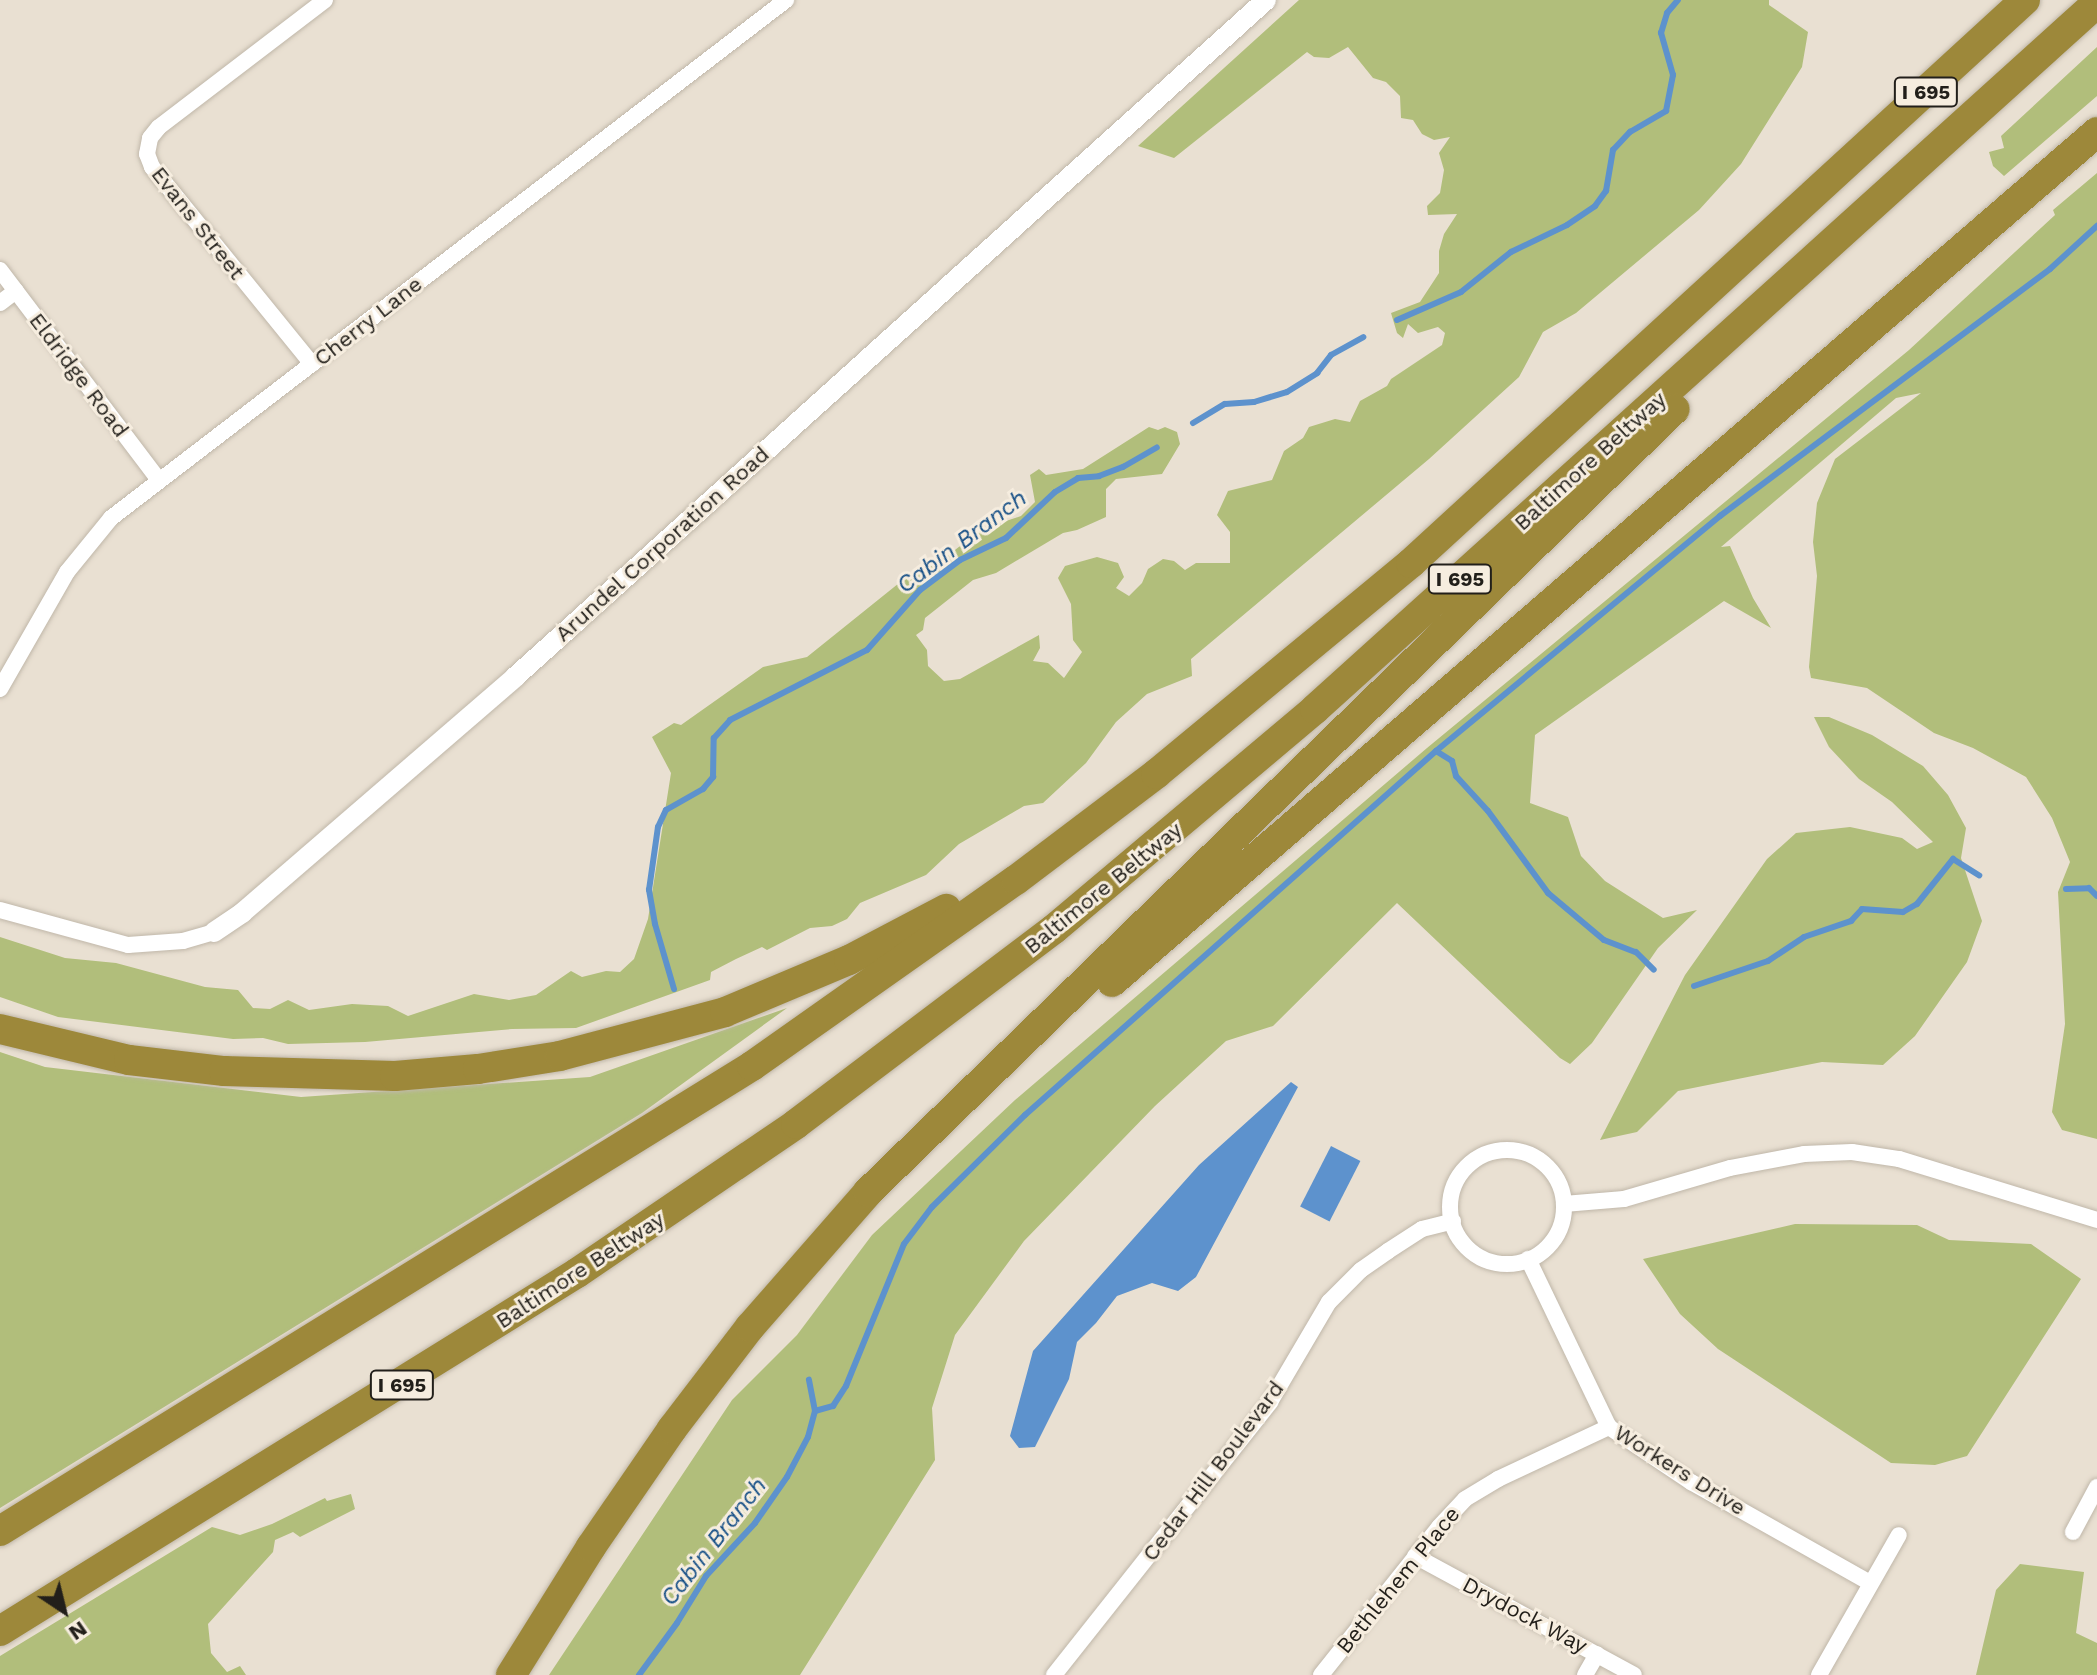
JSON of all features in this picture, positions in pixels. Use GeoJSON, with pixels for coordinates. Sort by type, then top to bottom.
{"type":"FeatureCollection","features":[{"type":"Feature","properties":{"kind":"highway","name":"Baltimore Beltway"},"geometry":{"type":"LineString","coordinates":[[0,1531],[752,1066],[1016,880],[1156,774],[1411,563],[2025,0]]}},
{"type":"Feature","properties":{"kind":"highway","name":"Baltimore Beltway"},"geometry":{"type":"LineString","coordinates":[[0,1631],[577,1273],[796,1124],[1054,929],[1192,816],[2097,3]]}},
{"type":"Feature","properties":{"kind":"highway"},"geometry":{"type":"LineString","coordinates":[[868,1192],[2097,132]]}},
{"type":"Feature","properties":{"kind":"highway"},"geometry":{"type":"LineString","coordinates":[[511,1675],[591,1547],[672,1429],[750,1327],[868,1192],[1613,472],[1861,218]]}},
{"type":"Feature","properties":{"kind":"highway"},"geometry":{"type":"LineString","coordinates":[[0,1029],[129,1060],[224,1071],[309,1076],[395,1076],[560,1056],[725,1012],[849,960],[955,904],[1156,774]]}},
{"type":"Feature","properties":{"kind":"street","name":"Evans Street"},"geometry":{"type":"LineString","coordinates":[[312,364],[152,167],[147,154],[150,138],[159,127],[325,0]]}},
{"type":"Feature","properties":{"kind":"street","name":"Cherry Lane"},"geometry":{"type":"LineString","coordinates":[[0,689],[89,541],[111,518],[786,0]]}},
{"type":"Feature","properties":{"kind":"street","name":"Arundel Corporation Road"},"geometry":{"type":"LineString","coordinates":[[0,910],[128,945],[183,941],[214,932],[242,913],[515,677],[1266,0]]}},
{"type":"Feature","properties":{"kind":"street","name":"Eldridge Road"},"geometry":{"type":"LineString","coordinates":[[0,270],[159,480]]}},
{"type":"Feature","properties":{"kind":"street"},"geometry":{"type":"LineString","coordinates":[[0,303],[16,291]]}},
{"type":"Feature","properties":{"kind":"street"},"geometry":{"type":"LineString","coordinates":[[1498,1151],[1524,1153],[1547,1166],[1558,1180],[1564,1204],[1559,1231],[1548,1246],[1528,1259],[1500,1263],[1482,1258],[1468,1248],[1453,1221],[1451,1199],[1456,1182],[1474,1162],[1498,1151]]}},
{"type":"Feature","properties":{"kind":"street"},"geometry":{"type":"LineString","coordinates":[[1564,1204],[1624,1199],[1730,1168],[1804,1154],[1852,1152],[1899,1159],[2097,1220]]}},
{"type":"Feature","properties":{"kind":"street","name":"Cedar Hill Boulevard"},"geometry":{"type":"LineString","coordinates":[[1054,1675],[1270,1402],[1329,1302],[1361,1270],[1388,1251],[1422,1229],[1453,1221]]}},
{"type":"Feature","properties":{"kind":"street","name":"Workers Drive"},"geometry":{"type":"LineString","coordinates":[[1528,1259],[1609,1427],[1691,1482],[1870,1583]]}},
{"type":"Feature","properties":{"kind":"street","name":"Bethlehem Place"},"geometry":{"type":"LineString","coordinates":[[1321,1675],[1415,1556],[1465,1499],[1498,1479],[1609,1427]]}},
{"type":"Feature","properties":{"kind":"street"},"geometry":{"type":"LineString","coordinates":[[2073,1532],[2097,1487]]}},
{"type":"Feature","properties":{"kind":"street"},"geometry":{"type":"LineString","coordinates":[[1819,1675],[1899,1535]]}},
{"type":"Feature","properties":{"kind":"street","name":"Drydock Way"},"geometry":{"type":"LineString","coordinates":[[1415,1556],[1634,1675]]}},
{"type":"Feature","properties":{"kind":"street"},"geometry":{"type":"LineString","coordinates":[[1585,1675],[1597,1654]]}},
{"type":"Feature","properties":{"kind":"green space"},"geometry":{"type":"Polygon","coordinates":[[[1299,0],[1769,0],[1769,5],[1808,32],[1802,67],[1741,164],[1699,210],[1576,313],[1543,332],[1519,377],[1429,459],[1191,659],[1192,676],[1147,694],[1116,722],[1086,763],[1043,803],[1024,806],[959,844],[926,875],[860,903],[847,919],[832,926],[810,928],[767,950],[762,947],[711,972],[710,980],[576,1028],[512,1029],[365,1042],[288,1044],[263,1038],[233,1039],[58,1017],[0,997],[0,937],[65,958],[116,963],[205,987],[238,990],[253,1008],[270,1009],[288,1000],[309,1010],[352,1004],[388,1006],[408,1016],[474,994],[509,1000],[536,995],[571,971],[582,977],[606,971],[620,972],[634,959],[648,919],[671,773],[652,737],[674,723],[681,725],[763,667],[807,657],[924,563],[933,567],[982,529],[1021,516],[1035,502],[1030,475],[1039,469],[1046,475],[1083,469],[1149,427],[1158,430],[1165,427],[1177,432],[1180,444],[1162,474],[1116,479],[1106,489],[1106,517],[1063,533],[996,573],[973,580],[925,618],[923,630],[916,635],[927,650],[928,666],[944,681],[960,679],[1039,635],[1040,648],[1033,661],[1048,663],[1064,678],[1082,652],[1073,640],[1071,604],[1058,578],[1065,566],[1097,557],[1118,563],[1124,577],[1116,588],[1129,596],[1142,583],[1148,569],[1163,559],[1174,561],[1185,570],[1196,563],[1230,563],[1230,532],[1217,515],[1228,491],[1272,480],[1284,451],[1303,438],[1309,427],[1335,419],[1350,422],[1360,401],[1387,386],[1391,379],[1442,345],[1445,333],[1438,327],[1418,333],[1408,324],[1403,338],[1397,333],[1391,313],[1420,302],[1439,273],[1439,251],[1444,234],[1457,214],[1428,215],[1427,206],[1440,193],[1444,170],[1439,153],[1450,137],[1434,140],[1422,134],[1413,120],[1401,118],[1400,96],[1386,82],[1373,78],[1348,47],[1329,58],[1314,57],[1307,52],[1174,158],[1138,146],[1299,0]]]}},
{"type":"Feature","properties":{"kind":"green space"},"geometry":{"type":"Polygon","coordinates":[[[2097,47],[2097,96],[2004,176],[1993,166],[1989,152],[2004,148],[2001,136],[2097,47]]]}},
{"type":"Feature","properties":{"kind":"green space"},"geometry":{"type":"Polygon","coordinates":[[[2097,173],[2097,1139],[2062,1130],[2052,1112],[2065,1024],[2058,892],[2070,862],[2052,818],[2026,777],[1973,748],[1934,733],[1867,688],[1811,678],[1809,667],[1817,576],[1813,542],[1817,503],[1835,459],[1921,393],[1896,398],[1721,547],[1730,546],[1753,598],[1771,628],[1724,601],[1535,735],[1530,803],[1568,817],[1581,856],[1605,881],[1663,918],[1697,910],[1658,948],[1592,1043],[1570,1064],[1560,1058],[1397,903],[1273,1026],[1226,1041],[1155,1106],[1024,1241],[955,1335],[932,1408],[935,1460],[800,1675],[549,1675],[732,1400],[797,1335],[872,1235],[1015,1100],[1427,748],[1909,350],[2055,215],[2053,210],[2097,173]]]}},
{"type":"Feature","properties":{"kind":"green space"},"geometry":{"type":"Polygon","coordinates":[[[1814,717],[1829,717],[1872,735],[1923,766],[1948,795],[1966,828],[1961,858],[1982,921],[1967,962],[1915,1036],[1883,1065],[1822,1062],[1678,1091],[1637,1132],[1600,1140],[1685,975],[1767,859],[1796,833],[1850,827],[1902,838],[1917,849],[1933,842],[1892,802],[1859,779],[1829,747],[1814,717]]]}},
{"type":"Feature","properties":{"kind":"green space"},"geometry":{"type":"Polygon","coordinates":[[[787,1008],[642,1113],[0,1508],[0,1052],[45,1067],[301,1097],[590,1077],[787,1008]]]}},
{"type":"Feature","properties":{"kind":"green space"},"geometry":{"type":"Polygon","coordinates":[[[1795,1224],[1917,1225],[1949,1240],[2031,1244],[2081,1279],[1967,1456],[1935,1465],[1891,1463],[1718,1349],[1680,1314],[1643,1259],[1795,1224]]]}},
{"type":"Feature","properties":{"kind":"green space"},"geometry":{"type":"Polygon","coordinates":[[[351,1494],[355,1509],[300,1537],[293,1532],[275,1540],[273,1552],[208,1624],[211,1653],[227,1672],[240,1666],[246,1675],[0,1675],[0,1656],[212,1527],[240,1535],[272,1524],[325,1498],[327,1501],[351,1494]]]}},
{"type":"Feature","properties":{"kind":"green space"},"geometry":{"type":"Polygon","coordinates":[[[2020,1564],[2084,1572],[2076,1633],[2097,1643],[2097,1675],[1976,1675],[1996,1590],[2020,1564]]]}},
{"type":"Feature","properties":{"kind":"water"},"geometry":{"type":"Polygon","coordinates":[[[1291,1082],[1298,1087],[1196,1277],[1178,1291],[1152,1283],[1117,1296],[1077,1342],[1069,1379],[1035,1447],[1019,1448],[1010,1436],[1033,1351],[1199,1165],[1291,1082]]]}},
{"type":"Feature","properties":{"kind":"water"},"geometry":{"type":"Polygon","coordinates":[[[1331,1146],[1360,1161],[1330,1222],[1300,1207],[1331,1146]]]}},
{"type":"Feature","properties":{"kind":"waterway","name":"Cabin Branch"},"geometry":{"type":"LineString","coordinates":[[1397,320],[1461,292],[1511,252],[1567,225],[1595,206],[1606,191],[1613,150],[1630,132],[1666,111],[1673,75],[1661,33],[1667,13],[1678,0]]}},
{"type":"Feature","properties":{"kind":"waterway"},"geometry":{"type":"LineString","coordinates":[[815,1411],[833,1406],[846,1386],[904,1244],[932,1207],[1025,1115],[1436,751],[1720,516],[2050,269],[2097,226]]}},
{"type":"Feature","properties":{"kind":"waterway","name":"Cabin Branch"},"geometry":{"type":"LineString","coordinates":[[1193,423],[1225,404],[1254,402],[1287,392],[1317,373],[1331,355],[1363,337]]}},
{"type":"Feature","properties":{"kind":"waterway","name":"Cabin Branch"},"geometry":{"type":"LineString","coordinates":[[674,989],[655,924],[649,890],[658,827],[666,810],[703,789],[713,777],[714,738],[730,720],[867,650],[920,590],[960,560],[1006,538],[1055,492],[1078,478],[1099,476],[1123,467],[1157,447]]}},
{"type":"Feature","properties":{"kind":"waterway"},"geometry":{"type":"LineString","coordinates":[[1436,751],[1452,761],[1456,776],[1488,811],[1548,893],[1604,940],[1636,952],[1654,970]]}},
{"type":"Feature","properties":{"kind":"waterway"},"geometry":{"type":"LineString","coordinates":[[1694,986],[1768,961],[1804,937],[1851,921],[1862,909],[1903,912],[1917,904],[1953,859],[1979,875]]}},
{"type":"Feature","properties":{"kind":"waterway"},"geometry":{"type":"LineString","coordinates":[[2066,889],[2089,888],[2097,896]]}},
{"type":"Feature","properties":{"kind":"waterway","name":"Cabin Branch"},"geometry":{"type":"LineString","coordinates":[[639,1675],[706,1576],[755,1523],[787,1477],[808,1437],[815,1411],[809,1380]]}}]}
